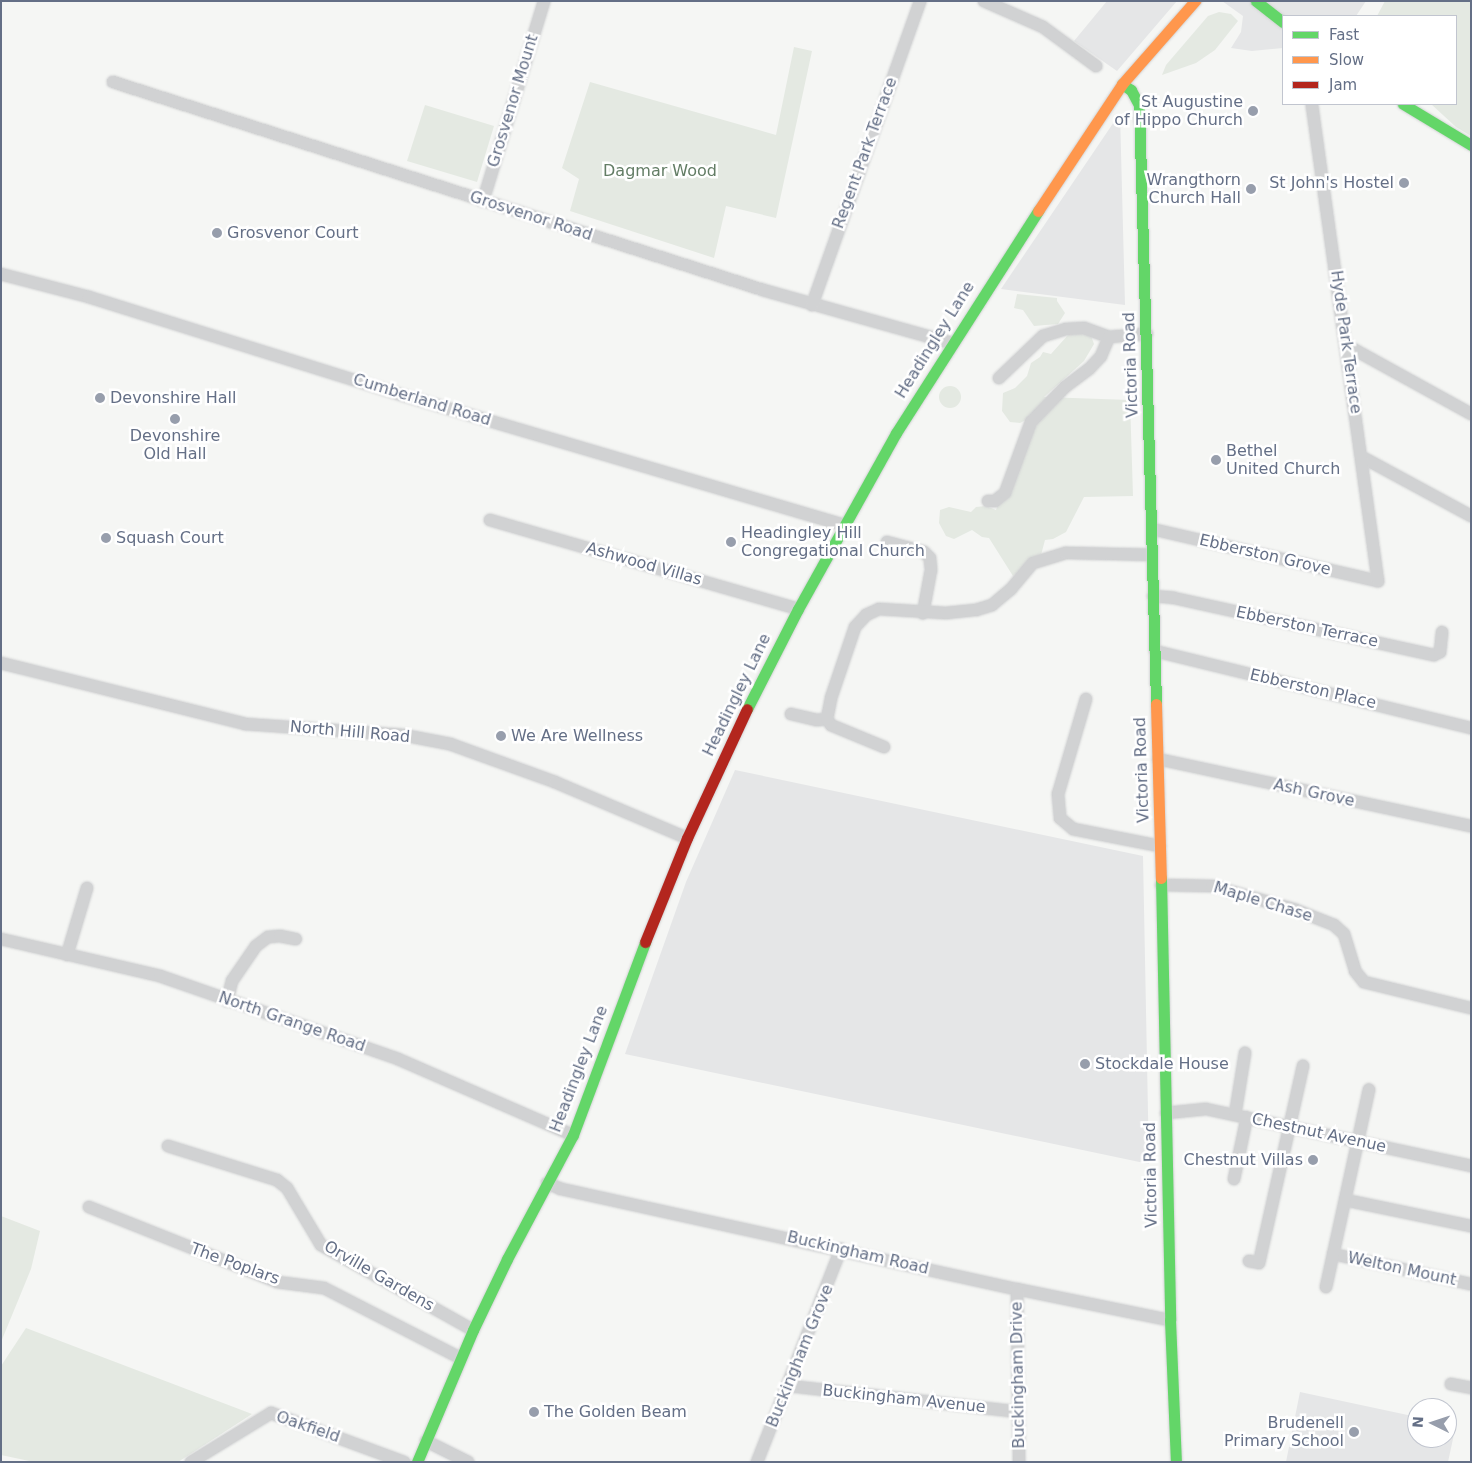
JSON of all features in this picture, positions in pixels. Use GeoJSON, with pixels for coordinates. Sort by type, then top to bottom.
{"type":"FeatureCollection","features":[{"type":"Feature","properties":{"kind":"main road","name":"Headingley Lane"},"geometry":{"type":"LineString","coordinates":[[417,1462],[473,1330],[573,1135],[659,906],[687,838],[743,717],[798,609],[843,525],[951,343],[1091,128],[1122,84],[1195,1]]}},
{"type":"Feature","properties":{"kind":"main road"},"geometry":{"type":"LineString","coordinates":[[1256,1],[1282,21]]}},
{"type":"Feature","properties":{"kind":"main road","name":"Victoria Road"},"geometry":{"type":"LineString","coordinates":[[1122,84],[1131,90],[1139,105],[1158,759],[1170,1320],[1176,1462]]}},
{"type":"Feature","properties":{"kind":"main road"},"geometry":{"type":"LineString","coordinates":[[1405,105],[1471,145]]}},
{"type":"Feature","properties":{"kind":"street","name":"Grosvenor Mount"},"geometry":{"type":"LineString","coordinates":[[483,201],[544,1]]}},
{"type":"Feature","properties":{"kind":"street","name":"Regent Park Terrace"},"geometry":{"type":"LineString","coordinates":[[812,305],[920,1]]}},
{"type":"Feature","properties":{"kind":"street"},"geometry":{"type":"LineString","coordinates":[[984,1],[1043,28],[1096,66]]}},
{"type":"Feature","properties":{"kind":"street","name":"Grosvenor Road"},"geometry":{"type":"LineString","coordinates":[[113,82],[812,305],[951,343]]}},
{"type":"Feature","properties":{"kind":"street","name":"Hyde Park Terrace"},"geometry":{"type":"LineString","coordinates":[[1312,105],[1378,581]]}},
{"type":"Feature","properties":{"kind":"street","name":"Cumberland Road"},"geometry":{"type":"LineString","coordinates":[[1,274],[89,297],[402,395],[843,525]]}},
{"type":"Feature","properties":{"kind":"street"},"geometry":{"type":"LineString","coordinates":[[999,378],[1043,336],[1066,329],[1084,328],[1109,337],[1147,334]]}},
{"type":"Feature","properties":{"kind":"street"},"geometry":{"type":"LineString","coordinates":[[988,501],[995,501],[1005,493],[1031,422],[1065,387],[1102,356],[1109,337]]}},
{"type":"Feature","properties":{"kind":"street"},"geometry":{"type":"LineString","coordinates":[[1346,345],[1471,414]]}},
{"type":"Feature","properties":{"kind":"street"},"geometry":{"type":"LineString","coordinates":[[1362,457],[1471,516]]}},
{"type":"Feature","properties":{"kind":"street","name":"Ashwood Villas"},"geometry":{"type":"LineString","coordinates":[[490,520],[798,609]]}},
{"type":"Feature","properties":{"kind":"street","name":"Ebberston Grove"},"geometry":{"type":"LineString","coordinates":[[1152,529],[1378,581]]}},
{"type":"Feature","properties":{"kind":"street"},"geometry":{"type":"LineString","coordinates":[[888,542],[924,552],[930,558],[931,570],[923,613]]}},
{"type":"Feature","properties":{"kind":"street"},"geometry":{"type":"LineString","coordinates":[[884,747],[831,725],[827,719],[831,698],[855,627],[866,615],[879,609],[923,613],[956,612],[992,605],[1011,589],[1033,563],[1066,553],[1152,555]]}},
{"type":"Feature","properties":{"kind":"street","name":"Ebberston Terrace"},"geometry":{"type":"LineString","coordinates":[[1153,596],[1174,598],[1434,655],[1440,652],[1442,632]]}},
{"type":"Feature","properties":{"kind":"street","name":"Ebberston Place"},"geometry":{"type":"LineString","coordinates":[[1155,651],[1471,728]]}},
{"type":"Feature","properties":{"kind":"street","name":"North Hill Road"},"geometry":{"type":"LineString","coordinates":[[1,663],[245,724],[403,735],[450,744],[555,782],[687,838]]}},
{"type":"Feature","properties":{"kind":"street"},"geometry":{"type":"LineString","coordinates":[[1086,699],[1058,794],[1060,818],[1073,829],[1160,846]]}},
{"type":"Feature","properties":{"kind":"street"},"geometry":{"type":"LineString","coordinates":[[792,714],[817,720],[827,719]]}},
{"type":"Feature","properties":{"kind":"street","name":"Ash Grove"},"geometry":{"type":"LineString","coordinates":[[1158,759],[1471,826]]}},
{"type":"Feature","properties":{"kind":"street","name":"Maple Chase"},"geometry":{"type":"LineString","coordinates":[[1161,885],[1212,886],[1296,910],[1334,925],[1344,934],[1354,971],[1364,982],[1471,1008]]}},
{"type":"Feature","properties":{"kind":"street"},"geometry":{"type":"LineString","coordinates":[[67,955],[87,888]]}},
{"type":"Feature","properties":{"kind":"street"},"geometry":{"type":"LineString","coordinates":[[227,1001],[232,981],[256,946],[268,937],[280,936],[296,939]]}},
{"type":"Feature","properties":{"kind":"street","name":"North Grange Road"},"geometry":{"type":"LineString","coordinates":[[1,939],[160,976],[227,1001],[398,1059],[573,1135]]}},
{"type":"Feature","properties":{"kind":"street"},"geometry":{"type":"LineString","coordinates":[[1234,1179],[1245,1053]]}},
{"type":"Feature","properties":{"kind":"street"},"geometry":{"type":"LineString","coordinates":[[1249,1261],[1259,1263],[1288,1126],[1303,1066]]}},
{"type":"Feature","properties":{"kind":"street"},"geometry":{"type":"LineString","coordinates":[[1326,1287],[1369,1090]]}},
{"type":"Feature","properties":{"kind":"street","name":"Chestnut Avenue"},"geometry":{"type":"LineString","coordinates":[[1166,1113],[1206,1109],[1471,1166]]}},
{"type":"Feature","properties":{"kind":"street","name":"Orville Gardens"},"geometry":{"type":"LineString","coordinates":[[168,1146],[277,1180],[287,1188],[321,1245],[473,1330]]}},
{"type":"Feature","properties":{"kind":"street","name":"Buckingham Road"},"geometry":{"type":"LineString","coordinates":[[547,1183],[561,1189],[1017,1289],[1170,1320]]}},
{"type":"Feature","properties":{"kind":"street"},"geometry":{"type":"LineString","coordinates":[[1345,1200],[1471,1226]]}},
{"type":"Feature","properties":{"kind":"street","name":"The Poplars"},"geometry":{"type":"LineString","coordinates":[[89,1207],[277,1282],[324,1288],[460,1358]]}},
{"type":"Feature","properties":{"kind":"street","name":"Buckingham Grove"},"geometry":{"type":"LineString","coordinates":[[757,1462],[789,1386],[841,1249]]}},
{"type":"Feature","properties":{"kind":"street","name":"Welton Mount"},"geometry":{"type":"LineString","coordinates":[[1333,1254],[1471,1284]]}},
{"type":"Feature","properties":{"kind":"street","name":"Buckingham Drive"},"geometry":{"type":"LineString","coordinates":[[1017,1289],[1019,1462]]}},
{"type":"Feature","properties":{"kind":"street"},"geometry":{"type":"LineString","coordinates":[[1451,1384],[1471,1388]]}},
{"type":"Feature","properties":{"kind":"street","name":"Buckingham Avenue"},"geometry":{"type":"LineString","coordinates":[[789,1386],[1018,1412]]}},
{"type":"Feature","properties":{"kind":"street","name":"Oakfield"},"geometry":{"type":"LineString","coordinates":[[191,1462],[271,1413],[404,1462]]}},
{"type":"Feature","properties":{"kind":"street"},"geometry":{"type":"LineString","coordinates":[[426,1441],[468,1462]]}},
{"type":"Feature","properties":{"kind":"shaded area"},"geometry":{"type":"Polygon","coordinates":[[[1107,1],[1177,1],[1117,71],[1074,41],[1107,1]]]}},
{"type":"Feature","properties":{"kind":"shaded area"},"geometry":{"type":"Polygon","coordinates":[[[1222,1],[1366,1],[1357,15],[1282,15],[1282,48],[1252,51],[1231,48],[1241,32],[1243,16],[1222,1]]]}},
{"type":"Feature","properties":{"kind":"shaded area"},"geometry":{"type":"Polygon","coordinates":[[[1120,113],[1125,305],[1001,289],[1120,113]]]}},
{"type":"Feature","properties":{"kind":"shaded area"},"geometry":{"type":"Polygon","coordinates":[[[735,770],[1143,856],[1149,1164],[625,1054],[686,882],[735,770]]]}},
{"type":"Feature","properties":{"kind":"shaded area","name":"Brudenell Primary School"},"geometry":{"type":"Polygon","coordinates":[[[1300,1392],[1407,1415],[1407,1448],[1451,1448],[1448,1462],[1286,1462],[1300,1392]]]}},
{"type":"Feature","properties":{"kind":"green space"},"geometry":{"type":"Polygon","coordinates":[[[1385,1],[1471,1],[1471,136],[1456,127],[1432,105],[1457,105],[1457,15],[1378,15],[1385,1]]]}},
{"type":"Feature","properties":{"kind":"green space"},"geometry":{"type":"Polygon","coordinates":[[[1219,12],[1231,14],[1238,21],[1215,50],[1196,63],[1162,75],[1166,65],[1208,16],[1219,12]]]}},
{"type":"Feature","properties":{"kind":"green space","name":"Dagmar Wood"},"geometry":{"type":"Polygon","coordinates":[[[794,47],[812,51],[776,218],[726,206],[714,258],[570,211],[579,179],[562,168],[590,82],[776,135],[794,47]]]}},
{"type":"Feature","properties":{"kind":"green space"},"geometry":{"type":"Polygon","coordinates":[[[425,105],[494,126],[477,182],[407,161],[425,105]]]}},
{"type":"Feature","properties":{"kind":"green space"},"geometry":{"type":"Polygon","coordinates":[[[1017,294],[1057,298],[1065,313],[1058,324],[1034,326],[1023,310],[1014,308],[1017,294]]]}},
{"type":"Feature","properties":{"kind":"green space"},"geometry":{"type":"Polygon","coordinates":[[[1086,333],[1091,336],[1094,344],[1084,361],[1044,397],[1130,400],[1133,496],[1084,497],[1066,532],[1053,539],[1045,540],[1041,555],[1013,576],[989,538],[982,537],[972,530],[954,539],[946,536],[939,523],[940,510],[949,507],[971,512],[976,507],[986,506],[996,510],[1026,420],[1020,423],[1010,422],[1002,411],[1003,393],[1015,388],[1027,376],[1031,363],[1040,357],[1043,352],[1051,354],[1068,335],[1086,333]]]}},
{"type":"Feature","properties":{"kind":"green space"},"geometry":{"type":"Polygon","coordinates":[[[950,386],[958,389],[961,397],[958,405],[950,408],[942,405],[939,397],[942,389],[950,386]]]}},
{"type":"Feature","properties":{"kind":"green space"},"geometry":{"type":"Polygon","coordinates":[[[1,1216],[40,1231],[31,1269],[1,1342],[1,1216]]]}},
{"type":"Feature","properties":{"kind":"green space"},"geometry":{"type":"Polygon","coordinates":[[[26,1328],[252,1414],[178,1462],[34,1462],[1,1455],[1,1366],[26,1328]]]}},
{"type":"Feature","properties":{"kind":"traffic: fast"},"geometry":{"type":"LineString","coordinates":[[1256,1],[1282,21]]}},
{"type":"Feature","properties":{"kind":"traffic: fast"},"geometry":{"type":"LineString","coordinates":[[1122,84],[1131,90],[1139,105],[1156,704]]}},
{"type":"Feature","properties":{"kind":"traffic: fast"},"geometry":{"type":"LineString","coordinates":[[1405,105],[1471,145]]}},
{"type":"Feature","properties":{"kind":"traffic: fast"},"geometry":{"type":"LineString","coordinates":[[747,709],[798,609],[896,433],[1038,211]]}},
{"type":"Feature","properties":{"kind":"traffic: fast"},"geometry":{"type":"LineString","coordinates":[[1161,878],[1170,1320],[1176,1462]]}},
{"type":"Feature","properties":{"kind":"traffic: fast"},"geometry":{"type":"LineString","coordinates":[[417,1462],[473,1330],[507,1259],[573,1135],[645,942]]}},
{"type":"Feature","properties":{"kind":"traffic: slow"},"geometry":{"type":"LineString","coordinates":[[1038,211],[1122,84],[1195,1]]}},
{"type":"Feature","properties":{"kind":"traffic: slow"},"geometry":{"type":"LineString","coordinates":[[1156,704],[1161,878]]}},
{"type":"Feature","properties":{"kind":"traffic: jam"},"geometry":{"type":"LineString","coordinates":[[645,942],[687,838],[747,709]]}},
{"type":"Feature","properties":{"kind":"place","name":"St Augustine of Hippo Church"},"geometry":{"type":"Point","coordinates":[1253,111]}},
{"type":"Feature","properties":{"kind":"place","name":"St John's Hostel"},"geometry":{"type":"Point","coordinates":[1404,183]}},
{"type":"Feature","properties":{"kind":"place","name":"Wrangthorn Church Hall"},"geometry":{"type":"Point","coordinates":[1251,189]}},
{"type":"Feature","properties":{"kind":"place","name":"Grosvenor Court"},"geometry":{"type":"Point","coordinates":[217,233]}},
{"type":"Feature","properties":{"kind":"place","name":"Devonshire Hall"},"geometry":{"type":"Point","coordinates":[100,398]}},
{"type":"Feature","properties":{"kind":"place","name":"Devonshire Old Hall"},"geometry":{"type":"Point","coordinates":[175,419]}},
{"type":"Feature","properties":{"kind":"place","name":"Bethel United Church"},"geometry":{"type":"Point","coordinates":[1216,460]}},
{"type":"Feature","properties":{"kind":"place","name":"Squash Court"},"geometry":{"type":"Point","coordinates":[106,538]}},
{"type":"Feature","properties":{"kind":"place","name":"Headingley Hill Congregational Church"},"geometry":{"type":"Point","coordinates":[731,542]}},
{"type":"Feature","properties":{"kind":"place","name":"We Are Wellness"},"geometry":{"type":"Point","coordinates":[501,736]}},
{"type":"Feature","properties":{"kind":"place","name":"Stockdale House"},"geometry":{"type":"Point","coordinates":[1085,1064]}},
{"type":"Feature","properties":{"kind":"place","name":"Chestnut Villas"},"geometry":{"type":"Point","coordinates":[1313,1160]}},
{"type":"Feature","properties":{"kind":"place","name":"The Golden Beam"},"geometry":{"type":"Point","coordinates":[534,1412]}},
{"type":"Feature","properties":{"kind":"place","name":"Brudenell Primary School"},"geometry":{"type":"Point","coordinates":[1354,1432]}}]}
